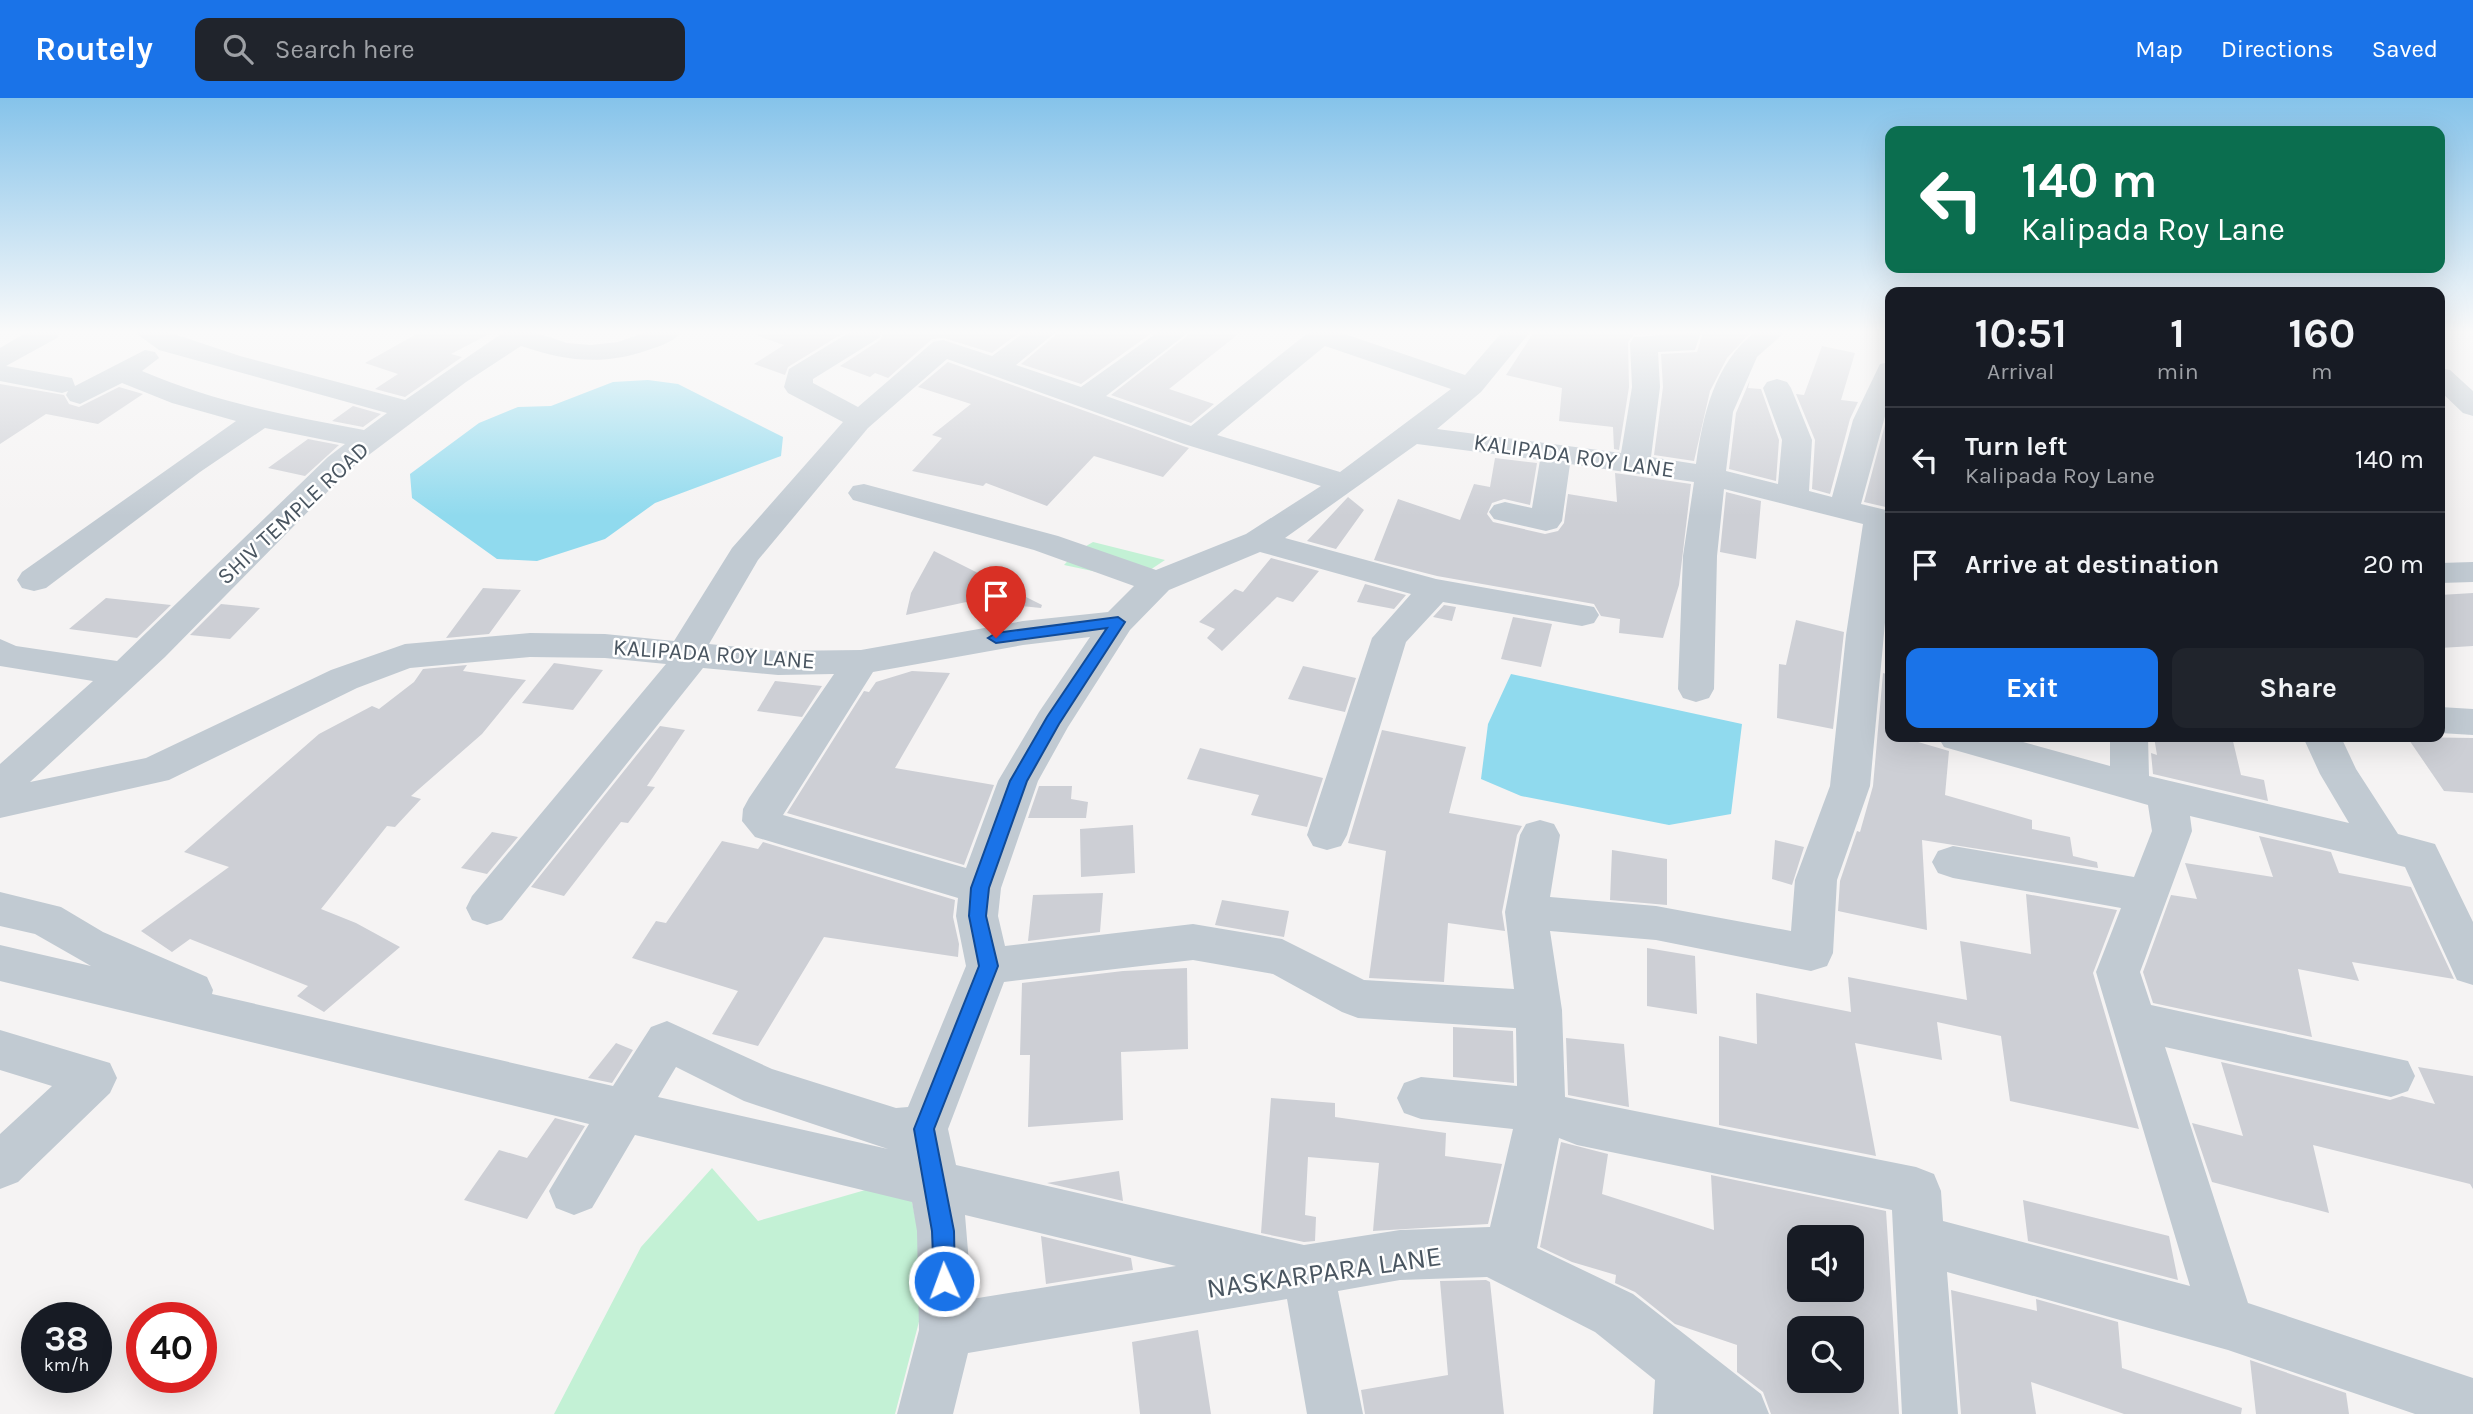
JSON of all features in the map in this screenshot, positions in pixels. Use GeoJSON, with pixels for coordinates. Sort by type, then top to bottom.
{"type":"FeatureCollection","features":[{"type":"Feature","properties":{"kind":"street"},"geometry":{"type":"LineString","coordinates":[[169,393],[369,440]]}},
{"type":"Feature","properties":{"kind":"street"},"geometry":{"type":"LineString","coordinates":[[351,393],[409,410]]}},
{"type":"Feature","properties":{"kind":"street","name":"SHIV TEMPLE ROAD"},"geometry":{"type":"LineString","coordinates":[[0,787],[125,674],[340,463],[432,393]]}},
{"type":"Feature","properties":{"kind":"street"},"geometry":{"type":"LineString","coordinates":[[810,393],[860,419]]}},
{"type":"Feature","properties":{"kind":"street"},"geometry":{"type":"LineString","coordinates":[[487,908],[691,652],[744,555],[860,419],[890,393]]}},
{"type":"Feature","properties":{"kind":"street"},"geometry":{"type":"LineString","coordinates":[[1076,393],[1195,438],[1344,483]]}},
{"type":"Feature","properties":{"kind":"street"},"geometry":{"type":"LineString","coordinates":[[1086,397],[1091,393]]}},
{"type":"Feature","properties":{"kind":"street"},"geometry":{"type":"LineString","coordinates":[[1195,438],[1250,393]]}},
{"type":"Feature","properties":{"kind":"street"},"geometry":{"type":"LineString","coordinates":[[925,1414],[946,1331],[943,1231],[924,1129],[988,966],[977,916],[980,888],[1018,781],[1052,721],[1118,622],[1157,582],[1258,541],[1344,483],[1462,393]]}},
{"type":"Feature","properties":{"kind":"street"},"geometry":{"type":"LineString","coordinates":[[1635,463],[1645,393]]}},
{"type":"Feature","properties":{"kind":"street"},"geometry":{"type":"LineString","coordinates":[[1696,689],[1700,556],[1718,412],[1727,393]]}},
{"type":"Feature","properties":{"kind":"street"},"geometry":{"type":"LineString","coordinates":[[1779,393],[1797,440],[1793,496]]}},
{"type":"Feature","properties":{"kind":"street"},"geometry":{"type":"LineString","coordinates":[[1526,912],[1656,923],[1811,953],[1816,880],[1874,713],[1871,516],[1865,422],[1879,393]]}},
{"type":"Feature","properties":{"kind":"street"},"geometry":{"type":"LineString","coordinates":[[2459,393],[2473,407]]}},
{"type":"Feature","properties":{"kind":"street"},"geometry":{"type":"LineString","coordinates":[[34,580],[189,466],[261,417]]}},
{"type":"Feature","properties":{"kind":"street","name":"KALIPADA ROY LANE"},"geometry":{"type":"LineString","coordinates":[[1411,434],[1635,463],[1710,477],[1871,516]]}},
{"type":"Feature","properties":{"kind":"street"},"geometry":{"type":"LineString","coordinates":[[1505,512],[1546,521],[1557,452]]}},
{"type":"Feature","properties":{"kind":"street"},"geometry":{"type":"LineString","coordinates":[[864,493],[1046,542],[1157,582]]}},
{"type":"Feature","properties":{"kind":"street"},"geometry":{"type":"LineString","coordinates":[[1258,541],[1435,590],[1582,615]]}},
{"type":"Feature","properties":{"kind":"street"},"geometry":{"type":"LineString","coordinates":[[2445,573],[2473,572]]}},
{"type":"Feature","properties":{"kind":"street"},"geometry":{"type":"LineString","coordinates":[[1327,835],[1390,638],[1435,590]]}},
{"type":"Feature","properties":{"kind":"street","name":"KALIPADA ROY LANE"},"geometry":{"type":"LineString","coordinates":[[0,803],[155,770],[344,680],[405,656],[530,645],[631,646],[778,663],[861,662],[1023,633],[1118,622]]}},
{"type":"Feature","properties":{"kind":"street"},"geometry":{"type":"LineString","coordinates":[[0,651],[6,656],[125,674]]}},
{"type":"Feature","properties":{"kind":"street"},"geometry":{"type":"LineString","coordinates":[[861,662],[763,809],[762,821],[769,826],[980,888]]}},
{"type":"Feature","properties":{"kind":"street"},"geometry":{"type":"LineString","coordinates":[[2445,720],[2473,722]]}},
{"type":"Feature","properties":{"kind":"street"},"geometry":{"type":"LineString","coordinates":[[1975,742],[2149,791],[2420,855],[2473,967]]}},
{"type":"Feature","properties":{"kind":"street"},"geometry":{"type":"LineString","coordinates":[[2131,742],[2149,791],[2172,831],[2118,972],[2228,1323]]}},
{"type":"Feature","properties":{"kind":"street"},"geometry":{"type":"LineString","coordinates":[[2324,742],[2339,774],[2385,847]]}},
{"type":"Feature","properties":{"kind":"street"},"geometry":{"type":"LineString","coordinates":[[1508,1260],[1541,1110],[1539,1010],[1526,912],[1540,835]]}},
{"type":"Feature","properties":{"kind":"street"},"geometry":{"type":"LineString","coordinates":[[1953,862],[2147,896]]}},
{"type":"Feature","properties":{"kind":"street"},"geometry":{"type":"LineString","coordinates":[[0,909],[47,919],[107,954],[286,1031]]}},
{"type":"Feature","properties":{"kind":"street"},"geometry":{"type":"LineString","coordinates":[[988,966],[1193,942],[1282,957],[1359,999],[1539,1010]]}},
{"type":"Feature","properties":{"kind":"street"},"geometry":{"type":"LineString","coordinates":[[0,963],[1308,1272],[1335,1414]]}},
{"type":"Feature","properties":{"kind":"street"},"geometry":{"type":"LineString","coordinates":[[2133,1021],[2391,1076]]}},
{"type":"Feature","properties":{"kind":"street"},"geometry":{"type":"LineString","coordinates":[[574,1191],[667,1041],[761,1086],[896,1130],[924,1129]]}},
{"type":"Feature","properties":{"kind":"street"},"geometry":{"type":"LineString","coordinates":[[0,1050],[93,1077],[0,1166]]}},
{"type":"Feature","properties":{"kind":"street"},"geometry":{"type":"LineString","coordinates":[[1422,1098],[1541,1110],[1577,1123],[1916,1191],[1930,1414]]}},
{"type":"Feature","properties":{"kind":"street"},"geometry":{"type":"LineString","coordinates":[[1919,1239],[2228,1323],[2473,1406]]}},
{"type":"Feature","properties":{"kind":"street","name":"NASKARPARA LANE"},"geometry":{"type":"LineString","coordinates":[[946,1331],[1400,1255],[1490,1252],[1614,1313],[1682,1391],[1741,1414]]}},
{"type":"Feature","properties":{"kind":"green space"},"geometry":{"type":"Polygon","coordinates":[[[1093,542],[1165,560],[1135,580],[1064,565],[1076,552],[1093,542]]]}},
{"type":"Feature","properties":{"kind":"green space"},"geometry":{"type":"Polygon","coordinates":[[[712,1168],[758,1221],[907,1178],[929,1283],[895,1414],[554,1414],[641,1247],[712,1168]]]}},
{"type":"Feature","properties":{"kind":"water"},"geometry":{"type":"Polygon","coordinates":[[[584,393],[697,393],[783,437],[781,456],[655,503],[605,539],[537,561],[497,559],[412,498],[410,474],[479,423],[518,407],[551,406],[584,393]]]}},
{"type":"Feature","properties":{"kind":"water"},"geometry":{"type":"Polygon","coordinates":[[[1511,674],[1742,724],[1731,814],[1669,825],[1521,796],[1481,779],[1488,724],[1511,674]]]}},
{"type":"Feature","properties":{"kind":"building"},"geometry":{"type":"Polygon","coordinates":[[[0,393],[64,395],[69,404],[79,407],[106,393],[143,394],[98,424],[46,414],[0,444],[0,393]]]}},
{"type":"Feature","properties":{"kind":"building"},"geometry":{"type":"Polygon","coordinates":[[[392,393],[410,393],[405,397],[392,393]]]}},
{"type":"Feature","properties":{"kind":"building"},"geometry":{"type":"Polygon","coordinates":[[[938,393],[1036,393],[1189,448],[1163,477],[1094,456],[1047,506],[986,483],[983,486],[912,471],[942,438],[932,435],[971,404],[938,393]]]}},
{"type":"Feature","properties":{"kind":"building"},"geometry":{"type":"Polygon","coordinates":[[[1182,393],[1214,404],[1191,423],[1111,395],[1182,393]]]}},
{"type":"Feature","properties":{"kind":"building"},"geometry":{"type":"Polygon","coordinates":[[[1562,393],[1628,393],[1619,450],[1614,449],[1613,427],[1559,421],[1562,393]]]}},
{"type":"Feature","properties":{"kind":"building"},"geometry":{"type":"Polygon","coordinates":[[[1662,393],[1709,393],[1694,461],[1654,455],[1662,393]]]}},
{"type":"Feature","properties":{"kind":"building"},"geometry":{"type":"Polygon","coordinates":[[[1744,393],[1763,393],[1779,440],[1776,481],[1729,469],[1736,413],[1744,393]]]}},
{"type":"Feature","properties":{"kind":"building"},"geometry":{"type":"Polygon","coordinates":[[[1843,393],[1841,400],[1858,402],[1850,419],[1830,494],[1812,489],[1815,440],[1796,394],[1843,393]]]}},
{"type":"Feature","properties":{"kind":"building"},"geometry":{"type":"Polygon","coordinates":[[[353,406],[381,414],[363,427],[332,421],[353,406]]]}},
{"type":"Feature","properties":{"kind":"building"},"geometry":{"type":"Polygon","coordinates":[[[1885,425],[1885,507],[1864,502],[1885,425]]]}},
{"type":"Feature","properties":{"kind":"building"},"geometry":{"type":"Polygon","coordinates":[[[308,439],[339,445],[305,476],[268,468],[308,439]]]}},
{"type":"Feature","properties":{"kind":"building"},"geometry":{"type":"Polygon","coordinates":[[[1495,458],[1537,463],[1530,505],[1504,499],[1492,503],[1487,514],[1493,522],[1545,534],[1558,531],[1564,523],[1568,494],[1617,502],[1615,473],[1691,484],[1679,585],[1663,638],[1619,633],[1620,619],[1601,616],[1594,604],[1437,576],[1374,560],[1398,499],[1460,520],[1474,484],[1490,487],[1495,458]]]}},
{"type":"Feature","properties":{"kind":"building"},"geometry":{"type":"Polygon","coordinates":[[[1726,492],[1761,501],[1756,559],[1720,552],[1726,492]]]}},
{"type":"Feature","properties":{"kind":"building"},"geometry":{"type":"Polygon","coordinates":[[[1348,497],[1364,510],[1336,549],[1307,541],[1348,497]]]}},
{"type":"Feature","properties":{"kind":"building"},"geometry":{"type":"Polygon","coordinates":[[[934,551],[1042,605],[1041,608],[971,601],[906,615],[911,593],[934,551]]]}},
{"type":"Feature","properties":{"kind":"building"},"geometry":{"type":"Polygon","coordinates":[[[1271,558],[1319,571],[1293,602],[1277,597],[1222,651],[1207,638],[1215,629],[1199,622],[1235,589],[1243,592],[1271,558]]]}},
{"type":"Feature","properties":{"kind":"building"},"geometry":{"type":"Polygon","coordinates":[[[1365,584],[1406,595],[1394,609],[1357,602],[1365,584]]]}},
{"type":"Feature","properties":{"kind":"building"},"geometry":{"type":"Polygon","coordinates":[[[483,588],[521,590],[489,634],[446,638],[483,588]]]}},
{"type":"Feature","properties":{"kind":"building"},"geometry":{"type":"Polygon","coordinates":[[[2473,593],[2473,646],[2445,648],[2445,595],[2473,593]]]}},
{"type":"Feature","properties":{"kind":"building"},"geometry":{"type":"Polygon","coordinates":[[[106,598],[171,605],[137,638],[69,629],[106,598]]]}},
{"type":"Feature","properties":{"kind":"building"},"geometry":{"type":"Polygon","coordinates":[[[221,604],[260,608],[230,639],[190,635],[221,604]]]}},
{"type":"Feature","properties":{"kind":"building"},"geometry":{"type":"Polygon","coordinates":[[[1444,605],[1456,607],[1452,621],[1433,617],[1444,605]]]}},
{"type":"Feature","properties":{"kind":"building"},"geometry":{"type":"Polygon","coordinates":[[[1513,617],[1552,624],[1541,667],[1501,659],[1513,617]]]}},
{"type":"Feature","properties":{"kind":"building"},"geometry":{"type":"Polygon","coordinates":[[[1796,620],[1844,632],[1833,729],[1777,718],[1779,664],[1786,665],[1796,620]]]}},
{"type":"Feature","properties":{"kind":"building"},"geometry":{"type":"Polygon","coordinates":[[[554,663],[603,670],[573,710],[522,703],[554,663]]]}},
{"type":"Feature","properties":{"kind":"building"},"geometry":{"type":"Polygon","coordinates":[[[467,665],[463,671],[526,680],[482,734],[411,796],[421,799],[395,827],[387,826],[321,909],[356,923],[400,947],[324,1012],[297,996],[308,986],[190,939],[172,952],[141,931],[229,867],[184,852],[319,734],[372,706],[379,709],[414,682],[423,669],[467,665]]]}},
{"type":"Feature","properties":{"kind":"building"},"geometry":{"type":"Polygon","coordinates":[[[1303,666],[1356,678],[1345,712],[1288,699],[1303,666]]]}},
{"type":"Feature","properties":{"kind":"building"},"geometry":{"type":"Polygon","coordinates":[[[912,671],[950,673],[895,768],[994,785],[964,865],[787,813],[864,691],[869,692],[876,682],[912,671]]]}},
{"type":"Feature","properties":{"kind":"building"},"geometry":{"type":"Polygon","coordinates":[[[1883,673],[1885,742],[1918,742],[1949,751],[1945,795],[2032,820],[2032,829],[2070,837],[2073,856],[2097,862],[2098,868],[1922,840],[1927,930],[1838,911],[1840,881],[1857,831],[1860,832],[1873,786],[1883,673]]]}},
{"type":"Feature","properties":{"kind":"building"},"geometry":{"type":"Polygon","coordinates":[[[775,681],[822,686],[802,717],[757,711],[775,681]]]}},
{"type":"Feature","properties":{"kind":"building"},"geometry":{"type":"Polygon","coordinates":[[[660,726],[685,730],[647,786],[655,787],[628,823],[621,822],[564,896],[531,887],[660,726]]]}},
{"type":"Feature","properties":{"kind":"building"},"geometry":{"type":"Polygon","coordinates":[[[1382,730],[1466,747],[1449,813],[1522,826],[1517,835],[1502,912],[1505,931],[1448,923],[1444,982],[1369,978],[1386,851],[1348,843],[1382,730]]]}},
{"type":"Feature","properties":{"kind":"building"},"geometry":{"type":"Polygon","coordinates":[[[2445,738],[2473,738],[2473,793],[2444,791],[2410,742],[2445,742],[2445,738]]]}},
{"type":"Feature","properties":{"kind":"building"},"geometry":{"type":"Polygon","coordinates":[[[2155,742],[2233,742],[2241,775],[2264,780],[2268,801],[2153,774],[2151,753],[2157,755],[2155,742]]]}},
{"type":"Feature","properties":{"kind":"building"},"geometry":{"type":"Polygon","coordinates":[[[1200,748],[1323,778],[1307,827],[1251,815],[1259,795],[1187,779],[1200,748]]]}},
{"type":"Feature","properties":{"kind":"building"},"geometry":{"type":"Polygon","coordinates":[[[1039,786],[1072,786],[1071,799],[1088,802],[1086,818],[1028,818],[1039,786]]]}},
{"type":"Feature","properties":{"kind":"building"},"geometry":{"type":"Polygon","coordinates":[[[1133,825],[1135,873],[1081,877],[1080,829],[1133,825]]]}},
{"type":"Feature","properties":{"kind":"building"},"geometry":{"type":"Polygon","coordinates":[[[492,832],[518,837],[487,874],[461,868],[492,832]]]}},
{"type":"Feature","properties":{"kind":"building"},"geometry":{"type":"Polygon","coordinates":[[[2259,836],[2331,852],[2339,873],[2411,887],[2454,979],[2352,962],[2359,981],[2298,969],[2312,1037],[2153,1003],[2143,972],[2171,895],[2197,899],[2185,863],[2273,877],[2259,836]]]}},
{"type":"Feature","properties":{"kind":"building"},"geometry":{"type":"Polygon","coordinates":[[[1775,840],[1804,847],[1792,885],[1772,879],[1775,840]]]}},
{"type":"Feature","properties":{"kind":"building"},"geometry":{"type":"Polygon","coordinates":[[[722,841],[758,849],[763,842],[955,900],[953,917],[959,944],[958,957],[824,937],[758,1046],[712,1034],[738,991],[632,958],[656,921],[666,923],[722,841]]]}},
{"type":"Feature","properties":{"kind":"building"},"geometry":{"type":"Polygon","coordinates":[[[1612,850],[1667,859],[1667,905],[1610,900],[1612,850]]]}},
{"type":"Feature","properties":{"kind":"building"},"geometry":{"type":"Polygon","coordinates":[[[1103,893],[1100,932],[1028,941],[1033,895],[1103,893]]]}},
{"type":"Feature","properties":{"kind":"building"},"geometry":{"type":"Polygon","coordinates":[[[2026,894],[2117,910],[2093,973],[2139,1129],[2010,1101],[2001,1036],[1937,1022],[1942,1060],[1855,1043],[1876,1156],[1719,1125],[1719,1036],[1757,1044],[1756,993],[1851,1012],[1848,977],[1967,1000],[1960,941],[2031,954],[2026,894]]]}},
{"type":"Feature","properties":{"kind":"building"},"geometry":{"type":"Polygon","coordinates":[[[1222,900],[1289,911],[1284,937],[1215,925],[1222,900]]]}},
{"type":"Feature","properties":{"kind":"building"},"geometry":{"type":"Polygon","coordinates":[[[1647,948],[1695,956],[1697,1014],[1647,1006],[1647,948]]]}},
{"type":"Feature","properties":{"kind":"building"},"geometry":{"type":"Polygon","coordinates":[[[1187,968],[1188,1049],[1121,1052],[1123,1120],[1028,1127],[1030,1055],[1020,1055],[1022,983],[1123,971],[1187,968]]]}},
{"type":"Feature","properties":{"kind":"building"},"geometry":{"type":"Polygon","coordinates":[[[1453,1027],[1513,1031],[1514,1083],[1453,1077],[1453,1027]]]}},
{"type":"Feature","properties":{"kind":"building"},"geometry":{"type":"Polygon","coordinates":[[[1566,1038],[1624,1044],[1629,1107],[1568,1095],[1566,1038]]]}},
{"type":"Feature","properties":{"kind":"building"},"geometry":{"type":"Polygon","coordinates":[[[616,1043],[633,1050],[612,1083],[588,1078],[616,1043]]]}},
{"type":"Feature","properties":{"kind":"building"},"geometry":{"type":"Polygon","coordinates":[[[2221,1062],[2390,1100],[2402,1096],[2435,1104],[2418,1067],[2473,1076],[2473,1189],[2470,1184],[2313,1145],[2329,1213],[2212,1182],[2192,1123],[2243,1136],[2221,1062]]]}},
{"type":"Feature","properties":{"kind":"building"},"geometry":{"type":"Polygon","coordinates":[[[1271,1098],[1335,1103],[1335,1117],[1446,1133],[1445,1156],[1502,1164],[1488,1224],[1373,1231],[1379,1163],[1308,1157],[1305,1215],[1316,1217],[1315,1241],[1304,1242],[1261,1233],[1271,1098]]]}},
{"type":"Feature","properties":{"kind":"building"},"geometry":{"type":"Polygon","coordinates":[[[555,1118],[585,1126],[527,1219],[464,1200],[499,1150],[527,1158],[555,1118]]]}},
{"type":"Feature","properties":{"kind":"building"},"geometry":{"type":"Polygon","coordinates":[[[1561,1142],[1608,1154],[1602,1194],[1714,1230],[1711,1175],[1886,1211],[1899,1414],[1771,1414],[1763,1392],[1737,1372],[1737,1345],[1675,1324],[1635,1292],[1615,1283],[1616,1275],[1572,1262],[1540,1247],[1561,1142]]]}},
{"type":"Feature","properties":{"kind":"building"},"geometry":{"type":"Polygon","coordinates":[[[1119,1171],[1123,1201],[1047,1183],[1119,1171]]]}},
{"type":"Feature","properties":{"kind":"building"},"geometry":{"type":"Polygon","coordinates":[[[2023,1200],[2169,1236],[2178,1280],[2028,1241],[2023,1200]]]}},
{"type":"Feature","properties":{"kind":"building"},"geometry":{"type":"Polygon","coordinates":[[[1041,1236],[1131,1258],[1133,1270],[1046,1284],[1041,1236]]]}},
{"type":"Feature","properties":{"kind":"building"},"geometry":{"type":"Polygon","coordinates":[[[1440,1281],[1490,1282],[1504,1414],[1365,1414],[1361,1390],[1448,1375],[1440,1281]]]}},
{"type":"Feature","properties":{"kind":"building"},"geometry":{"type":"Polygon","coordinates":[[[1951,1290],[2037,1311],[2036,1299],[2118,1322],[2122,1368],[2242,1408],[2241,1414],[2124,1414],[2031,1382],[2036,1414],[1961,1414],[1951,1290]]]}},
{"type":"Feature","properties":{"kind":"building"},"geometry":{"type":"Polygon","coordinates":[[[1198,1330],[1211,1414],[1140,1414],[1132,1342],[1198,1330]]]}},
{"type":"Feature","properties":{"kind":"building"},"geometry":{"type":"Polygon","coordinates":[[[2250,1360],[2346,1393],[2349,1414],[2256,1414],[2250,1360]]]}},
{"type":"Feature","properties":{"kind":"route"},"geometry":{"type":"LineString","coordinates":[[944,1281],[943,1231],[924,1129],[988,966],[977,916],[980,888],[1018,781],[1052,721],[1118,622],[1047,629],[996,638]]}}]}
